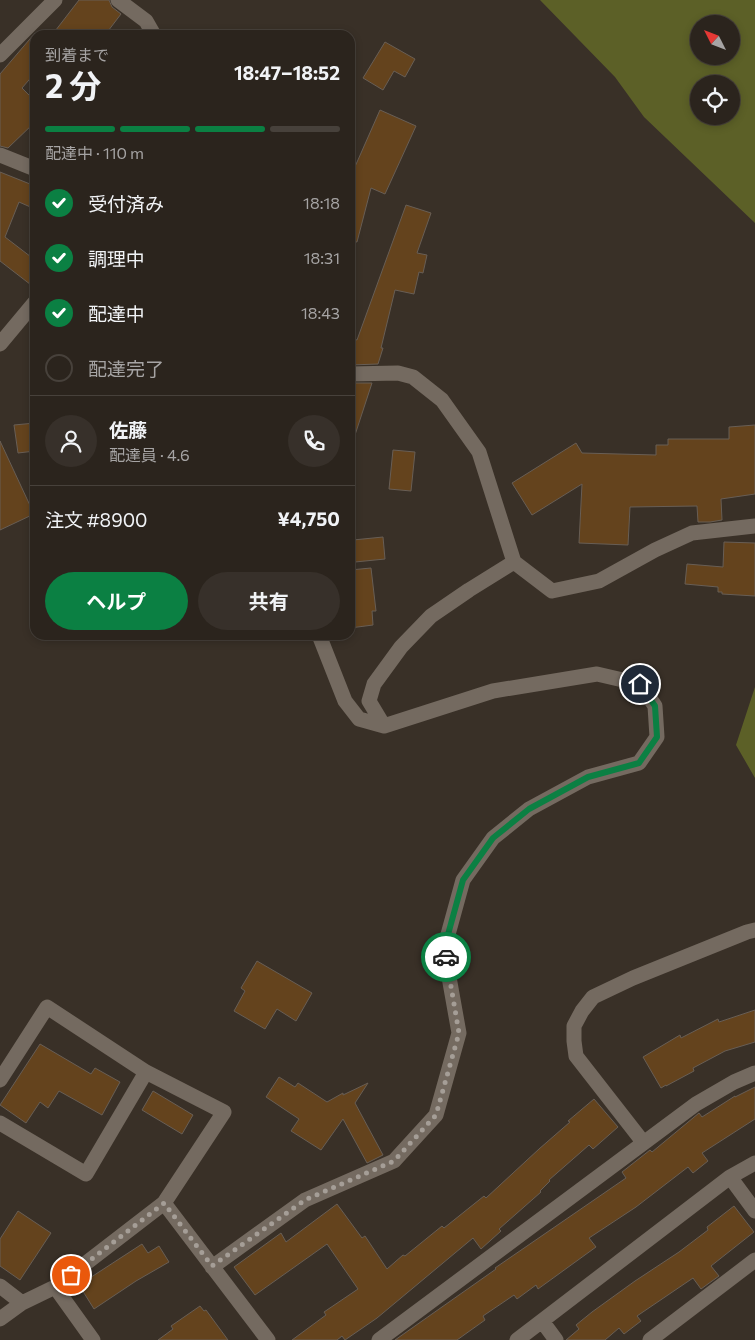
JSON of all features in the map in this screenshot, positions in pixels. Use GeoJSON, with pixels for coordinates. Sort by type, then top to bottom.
{"type":"FeatureCollection","features":[{"type":"Feature","properties":{"kind":"street"},"geometry":{"type":"LineString","coordinates":[[0,55],[56,0]]}},
{"type":"Feature","properties":{"kind":"street"},"geometry":{"type":"LineString","coordinates":[[118,0],[146,21],[151,30]]}},
{"type":"Feature","properties":{"kind":"street"},"geometry":{"type":"LineString","coordinates":[[0,156],[30,167]]}},
{"type":"Feature","properties":{"kind":"street"},"geometry":{"type":"LineString","coordinates":[[0,344],[30,308]]}},
{"type":"Feature","properties":{"kind":"street"},"geometry":{"type":"LineString","coordinates":[[355,374],[398,373],[413,377],[442,400],[480,452],[514,562],[552,591],[599,581],[654,550],[692,533],[755,526]]}},
{"type":"Feature","properties":{"kind":"street"},"geometry":{"type":"LineString","coordinates":[[384,726],[368,701],[374,684],[401,647],[431,616],[514,562]]}},
{"type":"Feature","properties":{"kind":"street"},"geometry":{"type":"LineString","coordinates":[[212,1266],[305,1200],[394,1161],[436,1115],[459,1033],[444,949],[463,880],[493,838],[529,809],[588,777],[639,763],[657,737],[655,706],[640,684],[597,674],[493,691],[384,726],[359,719],[345,701],[321,640]]}},
{"type":"Feature","properties":{"kind":"street"},"geometry":{"type":"LineString","coordinates":[[643,1142],[576,1056],[574,1026],[592,997],[633,978],[755,930]]}},
{"type":"Feature","properties":{"kind":"street"},"geometry":{"type":"LineString","coordinates":[[0,1080],[47,1007],[146,1072],[224,1112],[164,1203],[55,1287],[22,1303],[0,1319]]}},
{"type":"Feature","properties":{"kind":"street"},"geometry":{"type":"LineString","coordinates":[[0,1123],[86,1174],[146,1072]]}},
{"type":"Feature","properties":{"kind":"street"},"geometry":{"type":"LineString","coordinates":[[379,1340],[696,1104],[734,1082],[755,1073]]}},
{"type":"Feature","properties":{"kind":"street"},"geometry":{"type":"LineString","coordinates":[[517,1340],[730,1177],[755,1163]]}},
{"type":"Feature","properties":{"kind":"street"},"geometry":{"type":"LineString","coordinates":[[730,1177],[755,1211]]}},
{"type":"Feature","properties":{"kind":"street"},"geometry":{"type":"LineString","coordinates":[[164,1203],[268,1340]]}},
{"type":"Feature","properties":{"kind":"street"},"geometry":{"type":"LineString","coordinates":[[650,1340],[755,1260]]}},
{"type":"Feature","properties":{"kind":"street"},"geometry":{"type":"LineString","coordinates":[[0,1286],[22,1303]]}},
{"type":"Feature","properties":{"kind":"street"},"geometry":{"type":"LineString","coordinates":[[55,1287],[93,1340]]}},
{"type":"Feature","properties":{"kind":"street"},"geometry":{"type":"LineString","coordinates":[[542,1321],[556,1340]]}},
{"type":"Feature","properties":{"kind":"green space"},"geometry":{"type":"Polygon","coordinates":[[[540,0],[755,0],[755,223],[644,117],[615,77],[540,0]]]}},
{"type":"Feature","properties":{"kind":"green space"},"geometry":{"type":"Polygon","coordinates":[[[755,687],[755,778],[736,745],[755,687]]]}},
{"type":"Feature","properties":{"kind":"building"},"geometry":{"type":"Polygon","coordinates":[[[79,0],[109,0],[112,7],[121,14],[109,30],[56,30],[79,0]]]}},
{"type":"Feature","properties":{"kind":"building"},"geometry":{"type":"Polygon","coordinates":[[[30,39],[30,79],[22,88],[30,96],[30,127],[8,148],[0,146],[0,74],[30,39]]]}},
{"type":"Feature","properties":{"kind":"building"},"geometry":{"type":"Polygon","coordinates":[[[385,42],[415,59],[405,77],[394,71],[383,90],[363,78],[385,42]]]}},
{"type":"Feature","properties":{"kind":"building"},"geometry":{"type":"Polygon","coordinates":[[[380,110],[416,126],[385,194],[371,188],[357,242],[355,242],[355,167],[380,110]]]}},
{"type":"Feature","properties":{"kind":"building"},"geometry":{"type":"Polygon","coordinates":[[[0,172],[30,184],[30,207],[19,202],[5,237],[30,256],[30,284],[0,261],[0,172]]]}},
{"type":"Feature","properties":{"kind":"building"},"geometry":{"type":"Polygon","coordinates":[[[406,205],[431,213],[417,253],[427,255],[423,273],[419,272],[414,294],[395,290],[378,364],[355,365],[355,339],[357,340],[406,205]]]}},
{"type":"Feature","properties":{"kind":"building"},"geometry":{"type":"Polygon","coordinates":[[[355,383],[372,383],[355,435],[355,383]]]}},
{"type":"Feature","properties":{"kind":"building"},"geometry":{"type":"Polygon","coordinates":[[[30,423],[30,452],[18,453],[14,425],[30,423]]]}},
{"type":"Feature","properties":{"kind":"building"},"geometry":{"type":"Polygon","coordinates":[[[755,425],[755,494],[721,499],[722,520],[710,522],[698,522],[697,506],[630,507],[628,545],[579,543],[582,484],[532,515],[512,483],[576,443],[582,453],[656,455],[656,445],[668,445],[668,439],[729,439],[729,427],[755,425]]]}},
{"type":"Feature","properties":{"kind":"building"},"geometry":{"type":"Polygon","coordinates":[[[0,441],[30,505],[30,516],[0,530],[0,441]]]}},
{"type":"Feature","properties":{"kind":"building"},"geometry":{"type":"Polygon","coordinates":[[[393,450],[415,452],[411,491],[389,489],[393,450]]]}},
{"type":"Feature","properties":{"kind":"building"},"geometry":{"type":"Polygon","coordinates":[[[383,537],[385,559],[355,562],[355,540],[383,537]]]}},
{"type":"Feature","properties":{"kind":"building"},"geometry":{"type":"Polygon","coordinates":[[[724,542],[755,543],[755,596],[722,594],[722,592],[718,592],[718,587],[685,584],[687,564],[723,567],[724,542]]]}},
{"type":"Feature","properties":{"kind":"building"},"geometry":{"type":"Polygon","coordinates":[[[371,568],[376,611],[372,611],[373,625],[355,627],[355,570],[371,568]]]}},
{"type":"Feature","properties":{"kind":"building"},"geometry":{"type":"Polygon","coordinates":[[[257,961],[312,993],[296,1021],[277,1009],[265,1029],[234,1011],[245,991],[241,988],[257,961]]]}},
{"type":"Feature","properties":{"kind":"building"},"geometry":{"type":"Polygon","coordinates":[[[755,1010],[755,1042],[725,1051],[693,1068],[694,1071],[661,1088],[643,1057],[680,1035],[681,1038],[718,1019],[719,1022],[755,1010]]]}},
{"type":"Feature","properties":{"kind":"building"},"geometry":{"type":"Polygon","coordinates":[[[40,1044],[91,1074],[95,1068],[120,1082],[102,1115],[59,1091],[48,1108],[40,1102],[26,1123],[0,1105],[40,1044]]]}},
{"type":"Feature","properties":{"kind":"building"},"geometry":{"type":"Polygon","coordinates":[[[279,1077],[295,1087],[298,1083],[327,1102],[368,1083],[355,1103],[383,1155],[367,1163],[343,1119],[321,1150],[291,1131],[299,1119],[266,1097],[279,1077]]]}},
{"type":"Feature","properties":{"kind":"building"},"geometry":{"type":"Polygon","coordinates":[[[755,1087],[755,1119],[702,1153],[708,1161],[693,1173],[688,1167],[636,1207],[589,1238],[596,1247],[538,1289],[536,1285],[517,1299],[514,1295],[483,1316],[485,1320],[457,1340],[395,1340],[495,1268],[626,1178],[622,1172],[650,1150],[652,1152],[699,1113],[702,1117],[735,1096],[755,1087]]]}},
{"type":"Feature","properties":{"kind":"building"},"geometry":{"type":"Polygon","coordinates":[[[153,1091],[193,1115],[182,1134],[142,1110],[153,1091]]]}},
{"type":"Feature","properties":{"kind":"building"},"geometry":{"type":"Polygon","coordinates":[[[594,1099],[618,1127],[593,1149],[589,1145],[549,1180],[541,1192],[499,1229],[501,1231],[481,1249],[473,1238],[377,1318],[345,1340],[342,1336],[337,1340],[292,1340],[326,1315],[324,1312],[358,1289],[327,1244],[255,1295],[234,1267],[281,1233],[286,1242],[337,1204],[362,1238],[365,1236],[387,1269],[442,1226],[444,1228],[484,1196],[486,1198],[594,1099]]]}},
{"type":"Feature","properties":{"kind":"building"},"geometry":{"type":"Polygon","coordinates":[[[734,1206],[754,1232],[711,1266],[719,1276],[701,1289],[693,1278],[637,1316],[641,1321],[624,1334],[619,1328],[605,1340],[566,1340],[579,1329],[576,1325],[592,1312],[679,1252],[708,1230],[707,1227],[734,1206]]]}},
{"type":"Feature","properties":{"kind":"building"},"geometry":{"type":"Polygon","coordinates":[[[18,1211],[51,1233],[20,1280],[0,1266],[0,1239],[18,1211]]]}},
{"type":"Feature","properties":{"kind":"building"},"geometry":{"type":"Polygon","coordinates":[[[142,1244],[148,1253],[159,1246],[169,1262],[94,1309],[79,1285],[142,1244]]]}},
{"type":"Feature","properties":{"kind":"building"},"geometry":{"type":"Polygon","coordinates":[[[200,1306],[204,1311],[206,1310],[228,1340],[158,1340],[173,1329],[171,1326],[200,1306]]]}},
{"type":"Feature","properties":{"kind":"way so far"},"geometry":{"type":"LineString","coordinates":[[71,1275],[164,1203],[212,1266],[305,1200],[394,1161],[436,1115],[459,1033],[446,957]]}},
{"type":"Feature","properties":{"kind":"route"},"geometry":{"type":"LineString","coordinates":[[446,957],[444,949],[463,880],[493,838],[529,809],[588,777],[639,763],[657,737],[655,706],[640,684]]}}]}
